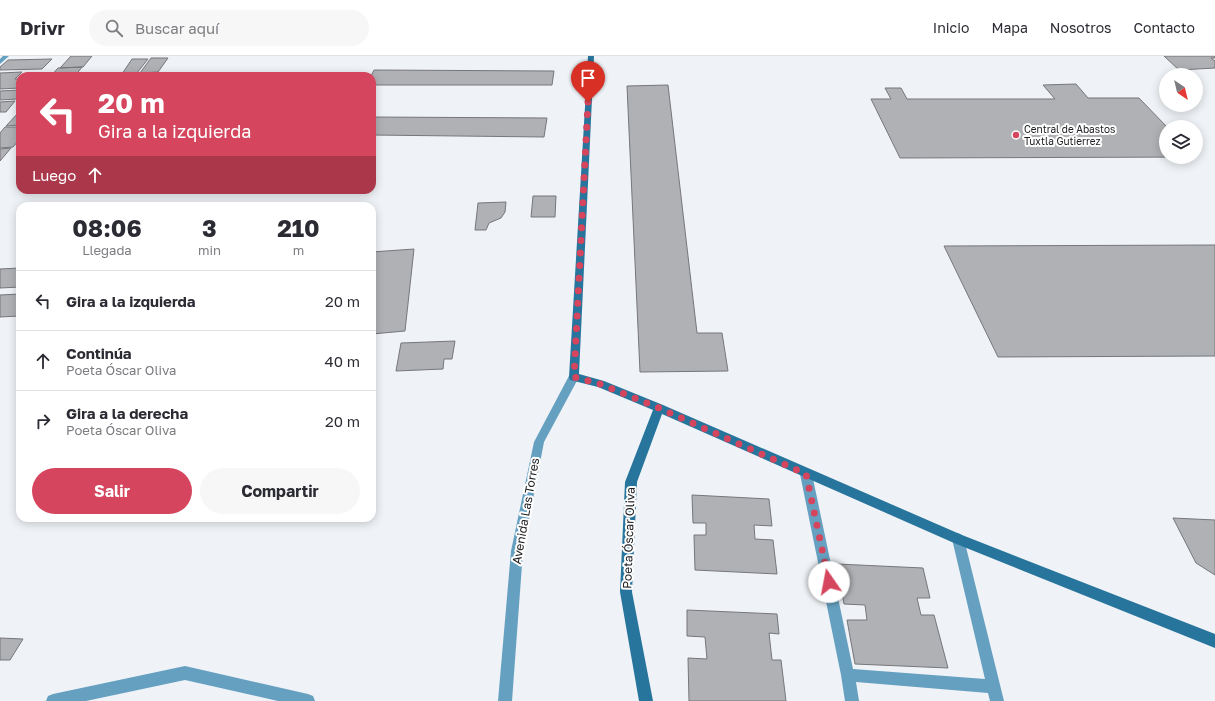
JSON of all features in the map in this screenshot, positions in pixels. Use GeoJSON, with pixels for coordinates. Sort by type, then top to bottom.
{"type":"FeatureCollection","features":[{"type":"Feature","properties":{"kind":"street"},"geometry":{"type":"LineString","coordinates":[[0,62],[6,56]]}},
{"type":"Feature","properties":{"kind":"street"},"geometry":{"type":"LineString","coordinates":[[591,56],[574,377],[600,384],[659,408],[806,474],[958,539],[1215,641]]}},
{"type":"Feature","properties":{"kind":"street","name":"Avenida Las Torres"},"geometry":{"type":"LineString","coordinates":[[505,701],[517,551],[539,442],[574,377]]}},
{"type":"Feature","properties":{"kind":"street","name":"Poeta Óscar Oliva"},"geometry":{"type":"LineString","coordinates":[[646,701],[626,592],[631,482],[659,408]]}},
{"type":"Feature","properties":{"kind":"street"},"geometry":{"type":"LineString","coordinates":[[806,474],[848,675],[852,701]]}},
{"type":"Feature","properties":{"kind":"street"},"geometry":{"type":"LineString","coordinates":[[958,539],[992,686],[997,701]]}},
{"type":"Feature","properties":{"kind":"street"},"geometry":{"type":"LineString","coordinates":[[53,701],[185,672],[308,701]]}},
{"type":"Feature","properties":{"kind":"street"},"geometry":{"type":"LineString","coordinates":[[848,675],[992,686]]}},
{"type":"Feature","properties":{"kind":"building"},"geometry":{"type":"Polygon","coordinates":[[[71,56],[92,56],[83,67],[60,68],[71,56]]]}},
{"type":"Feature","properties":{"kind":"building"},"geometry":{"type":"Polygon","coordinates":[[[1164,56],[1215,56],[1215,58],[1211,58],[1215,61],[1215,68],[1177,68],[1164,56]]]}},
{"type":"Feature","properties":{"kind":"building"},"geometry":{"type":"Polygon","coordinates":[[[151,58],[168,58],[158,72],[141,72],[151,58]]]}},
{"type":"Feature","properties":{"kind":"building"},"geometry":{"type":"Polygon","coordinates":[[[52,59],[42,69],[0,70],[0,67],[8,60],[52,59]]]}},
{"type":"Feature","properties":{"kind":"building"},"geometry":{"type":"Polygon","coordinates":[[[132,59],[148,59],[138,72],[123,72],[132,59]]]}},
{"type":"Feature","properties":{"kind":"building"},"geometry":{"type":"Polygon","coordinates":[[[82,67],[78,72],[54,72],[58,68],[82,67]]]}},
{"type":"Feature","properties":{"kind":"building"},"geometry":{"type":"Polygon","coordinates":[[[374,70],[554,71],[552,85],[376,85],[376,72],[373,72],[374,70]]]}},
{"type":"Feature","properties":{"kind":"building"},"geometry":{"type":"Polygon","coordinates":[[[16,72],[16,88],[0,89],[0,73],[16,72]]]}},
{"type":"Feature","properties":{"kind":"building"},"geometry":{"type":"Polygon","coordinates":[[[1076,84],[1088,98],[1139,98],[1160,120],[1159,120],[1159,157],[900,158],[871,99],[891,99],[885,88],[901,88],[907,99],[1055,99],[1043,85],[1076,84]]]}},
{"type":"Feature","properties":{"kind":"building"},"geometry":{"type":"Polygon","coordinates":[[[668,85],[697,333],[722,333],[728,371],[640,372],[627,86],[668,85]]]}},
{"type":"Feature","properties":{"kind":"building"},"geometry":{"type":"Polygon","coordinates":[[[16,90],[16,99],[0,100],[0,91],[16,90]]]}},
{"type":"Feature","properties":{"kind":"building"},"geometry":{"type":"Polygon","coordinates":[[[15,101],[6,112],[0,112],[0,102],[15,101]]]}},
{"type":"Feature","properties":{"kind":"building"},"geometry":{"type":"Polygon","coordinates":[[[16,115],[16,125],[6,126],[16,115]]]}},
{"type":"Feature","properties":{"kind":"building"},"geometry":{"type":"Polygon","coordinates":[[[376,117],[547,118],[544,137],[376,135],[376,117]]]}},
{"type":"Feature","properties":{"kind":"building"},"geometry":{"type":"Polygon","coordinates":[[[5,127],[16,127],[16,144],[13,147],[0,148],[0,133],[5,127]]]}},
{"type":"Feature","properties":{"kind":"building"},"geometry":{"type":"Polygon","coordinates":[[[11,148],[0,161],[0,149],[11,148]]]}},
{"type":"Feature","properties":{"kind":"building"},"geometry":{"type":"Polygon","coordinates":[[[533,196],[556,196],[555,217],[531,217],[533,196]]]}},
{"type":"Feature","properties":{"kind":"building"},"geometry":{"type":"Polygon","coordinates":[[[506,202],[505,212],[501,218],[489,223],[486,230],[475,230],[478,203],[506,202]]]}},
{"type":"Feature","properties":{"kind":"building"},"geometry":{"type":"Polygon","coordinates":[[[1215,245],[1215,356],[998,357],[944,246],[1215,245]]]}},
{"type":"Feature","properties":{"kind":"building"},"geometry":{"type":"Polygon","coordinates":[[[414,249],[405,331],[376,334],[376,252],[414,249]]]}},
{"type":"Feature","properties":{"kind":"building"},"geometry":{"type":"Polygon","coordinates":[[[16,268],[16,287],[0,288],[0,269],[16,268]]]}},
{"type":"Feature","properties":{"kind":"building"},"geometry":{"type":"Polygon","coordinates":[[[16,294],[16,316],[0,317],[0,295],[16,294]]]}},
{"type":"Feature","properties":{"kind":"building"},"geometry":{"type":"Polygon","coordinates":[[[455,341],[452,359],[444,359],[443,369],[396,371],[401,343],[455,341]]]}},
{"type":"Feature","properties":{"kind":"building"},"geometry":{"type":"Polygon","coordinates":[[[692,495],[769,499],[772,526],[754,525],[755,539],[773,540],[777,574],[695,570],[694,535],[706,535],[706,523],[693,523],[692,495]]]}},
{"type":"Feature","properties":{"kind":"building"},"geometry":{"type":"Polygon","coordinates":[[[1173,518],[1215,520],[1215,575],[1196,563],[1173,518]]]}},
{"type":"Feature","properties":{"kind":"building"},"geometry":{"type":"Polygon","coordinates":[[[837,564],[923,568],[930,598],[917,598],[921,615],[934,615],[948,668],[855,664],[847,620],[867,620],[865,605],[844,604],[837,564]]]}},
{"type":"Feature","properties":{"kind":"building"},"geometry":{"type":"Polygon","coordinates":[[[687,610],[777,614],[779,634],[769,633],[772,660],[781,660],[786,701],[689,701],[688,658],[707,659],[705,637],[687,636],[687,610]]]}},
{"type":"Feature","properties":{"kind":"building"},"geometry":{"type":"Polygon","coordinates":[[[0,638],[23,639],[10,660],[0,660],[0,638]]]}},
{"type":"Feature","properties":{"kind":"place","name":"Central de Abastos Tuxtla Gutierrez"},"geometry":{"type":"Point","coordinates":[1016,135]}},
{"type":"Feature","properties":{"kind":"route"},"geometry":{"type":"LineString","coordinates":[[588,102],[574,377],[600,384],[659,408],[806,474],[829,582]]}}]}
